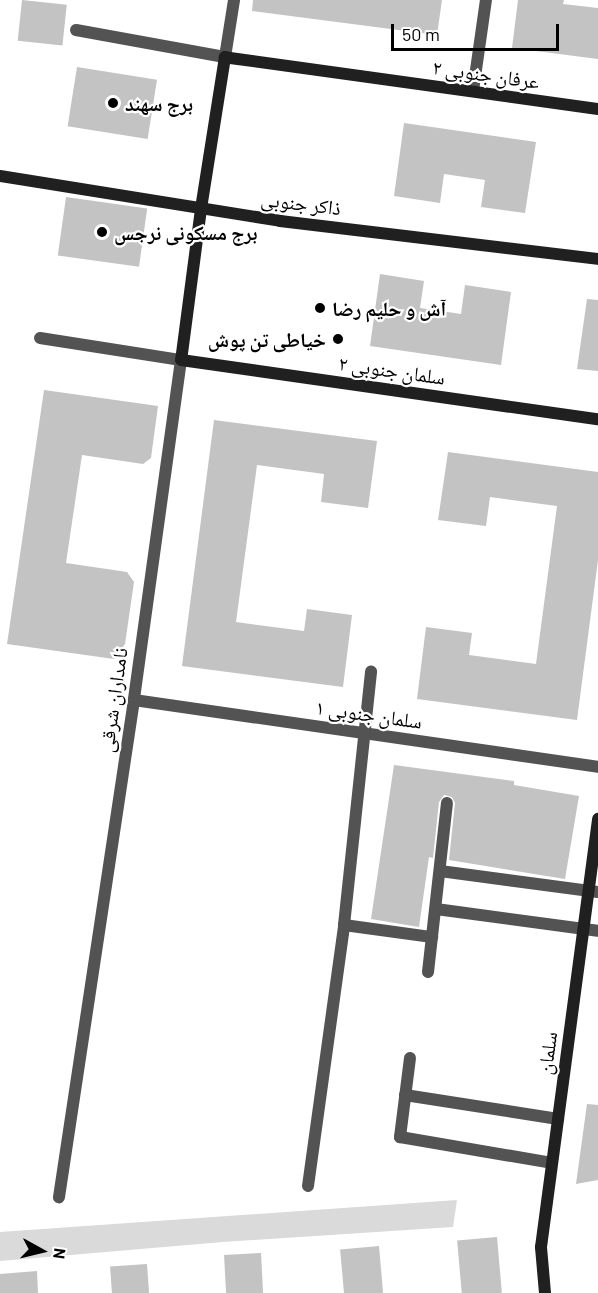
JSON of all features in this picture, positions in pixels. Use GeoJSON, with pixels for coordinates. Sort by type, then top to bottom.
{"type":"FeatureCollection","features":[{"type":"Feature","properties":{"kind":"street"},"geometry":{"type":"LineString","coordinates":[[76,30],[225,57],[234,0]]}},
{"type":"Feature","properties":{"kind":"street"},"geometry":{"type":"LineString","coordinates":[[473,92],[486,0]]}},
{"type":"Feature","properties":{"kind":"street","name":"عرفان جنوبی ۲"},"geometry":{"type":"LineString","coordinates":[[225,57],[598,109]]}},
{"type":"Feature","properties":{"kind":"street","name":"نامداران شرقی"},"geometry":{"type":"LineString","coordinates":[[59,1197],[134,700],[201,209],[225,57]]}},
{"type":"Feature","properties":{"kind":"street","name":"ذاکر جنوبی"},"geometry":{"type":"LineString","coordinates":[[0,176],[201,209],[598,259]]}},
{"type":"Feature","properties":{"kind":"street"},"geometry":{"type":"LineString","coordinates":[[40,338],[181,360]]}},
{"type":"Feature","properties":{"kind":"street","name":"سلمان جنوبی ۲"},"geometry":{"type":"LineString","coordinates":[[181,360],[598,418]]}},
{"type":"Feature","properties":{"kind":"street"},"geometry":{"type":"LineString","coordinates":[[308,1186],[344,925],[371,671]]}},
{"type":"Feature","properties":{"kind":"street","name":"سلمان جنوبی ۱"},"geometry":{"type":"LineString","coordinates":[[134,700],[598,767]]}},
{"type":"Feature","properties":{"kind":"street"},"geometry":{"type":"LineString","coordinates":[[428,972],[447,803]]}},
{"type":"Feature","properties":{"kind":"street","name":"سلمان"},"geometry":{"type":"LineString","coordinates":[[545,1293],[542,1247],[584,928],[593,892],[598,819]]}},
{"type":"Feature","properties":{"kind":"street"},"geometry":{"type":"LineString","coordinates":[[440,871],[593,892]]}},
{"type":"Feature","properties":{"kind":"street"},"geometry":{"type":"LineString","coordinates":[[436,909],[598,931]]}},
{"type":"Feature","properties":{"kind":"street"},"geometry":{"type":"LineString","coordinates":[[344,925],[432,937]]}},
{"type":"Feature","properties":{"kind":"street"},"geometry":{"type":"LineString","coordinates":[[410,1058],[400,1137],[552,1163]]}},
{"type":"Feature","properties":{"kind":"street"},"geometry":{"type":"LineString","coordinates":[[405,1095],[558,1119]]}},
{"type":"Feature","properties":{"kind":"shaded area"},"geometry":{"type":"Polygon","coordinates":[[[457,1200],[453,1227],[223,1242],[0,1261],[0,1232],[457,1200]]]}},
{"type":"Feature","properties":{"kind":"building"},"geometry":{"type":"Polygon","coordinates":[[[22,0],[67,5],[62,45],[18,41],[22,0]]]}},
{"type":"Feature","properties":{"kind":"building"},"geometry":{"type":"Polygon","coordinates":[[[253,0],[442,0],[437,35],[252,11],[253,0]]]}},
{"type":"Feature","properties":{"kind":"building"},"geometry":{"type":"Polygon","coordinates":[[[518,0],[564,0],[563,4],[598,8],[598,59],[512,48],[518,0]]]}},
{"type":"Feature","properties":{"kind":"building","name":"برج سهند"},"geometry":{"type":"Polygon","coordinates":[[[77,67],[157,80],[148,139],[68,126],[77,67]]]}},
{"type":"Feature","properties":{"kind":"building"},"geometry":{"type":"Polygon","coordinates":[[[404,123],[536,142],[525,213],[481,207],[485,180],[444,174],[440,203],[394,196],[404,123]]]}},
{"type":"Feature","properties":{"kind":"building","name":"برج مسکونی نرجس"},"geometry":{"type":"Polygon","coordinates":[[[66,197],[147,208],[139,267],[58,255],[66,197]]]}},
{"type":"Feature","properties":{"kind":"building"},"geometry":{"type":"Polygon","coordinates":[[[380,274],[424,281],[420,308],[461,314],[465,285],[511,292],[501,365],[370,346],[380,274]]]}},
{"type":"Feature","properties":{"kind":"building"},"geometry":{"type":"Polygon","coordinates":[[[587,299],[598,300],[598,371],[577,369],[587,299]]]}},
{"type":"Feature","properties":{"kind":"building"},"geometry":{"type":"Polygon","coordinates":[[[44,390],[158,406],[151,458],[143,464],[82,455],[66,563],[127,572],[134,582],[125,644],[114,659],[7,644],[44,390]]]}},
{"type":"Feature","properties":{"kind":"building"},"geometry":{"type":"Polygon","coordinates":[[[214,420],[377,441],[368,508],[321,502],[324,474],[257,465],[236,622],[304,631],[307,609],[352,615],[343,687],[182,666],[214,420]]]}},
{"type":"Feature","properties":{"kind":"building"},"geometry":{"type":"Polygon","coordinates":[[[448,452],[598,472],[598,560],[577,720],[417,699],[426,627],[472,633],[469,655],[536,664],[557,506],[490,497],[486,526],[438,520],[448,452]]]}},
{"type":"Feature","properties":{"kind":"building"},"geometry":{"type":"Polygon","coordinates":[[[394,765],[514,781],[514,785],[579,796],[565,879],[449,860],[455,803],[452,797],[444,795],[439,802],[433,858],[429,857],[419,927],[371,919],[394,765]]]}},
{"type":"Feature","properties":{"kind":"building"},"geometry":{"type":"Polygon","coordinates":[[[587,1104],[598,1105],[598,1180],[576,1184],[587,1104]]]}},
{"type":"Feature","properties":{"kind":"building"},"geometry":{"type":"Polygon","coordinates":[[[497,1237],[502,1293],[462,1293],[457,1240],[497,1237]]]}},
{"type":"Feature","properties":{"kind":"building"},"geometry":{"type":"Polygon","coordinates":[[[379,1246],[383,1293],[344,1293],[340,1249],[379,1246]]]}},
{"type":"Feature","properties":{"kind":"building"},"geometry":{"type":"Polygon","coordinates":[[[261,1253],[263,1293],[226,1293],[224,1255],[261,1253]]]}},
{"type":"Feature","properties":{"kind":"building"},"geometry":{"type":"Polygon","coordinates":[[[147,1264],[149,1293],[112,1293],[110,1267],[147,1264]]]}},
{"type":"Feature","properties":{"kind":"building"},"geometry":{"type":"Polygon","coordinates":[[[37,1271],[38,1293],[0,1293],[0,1274],[37,1271]]]}},
{"type":"Feature","properties":{"kind":"place","name":"برج سهند"},"geometry":{"type":"Point","coordinates":[113,103]}},
{"type":"Feature","properties":{"kind":"place","name":"برج مسکونی نرجس"},"geometry":{"type":"Point","coordinates":[102,232]}},
{"type":"Feature","properties":{"kind":"place","name":"آش و حلیم رضا"},"geometry":{"type":"Point","coordinates":[320,308]}},
{"type":"Feature","properties":{"kind":"place","name":"خیاطی تن پوش"},"geometry":{"type":"Point","coordinates":[338,339]}}]}
